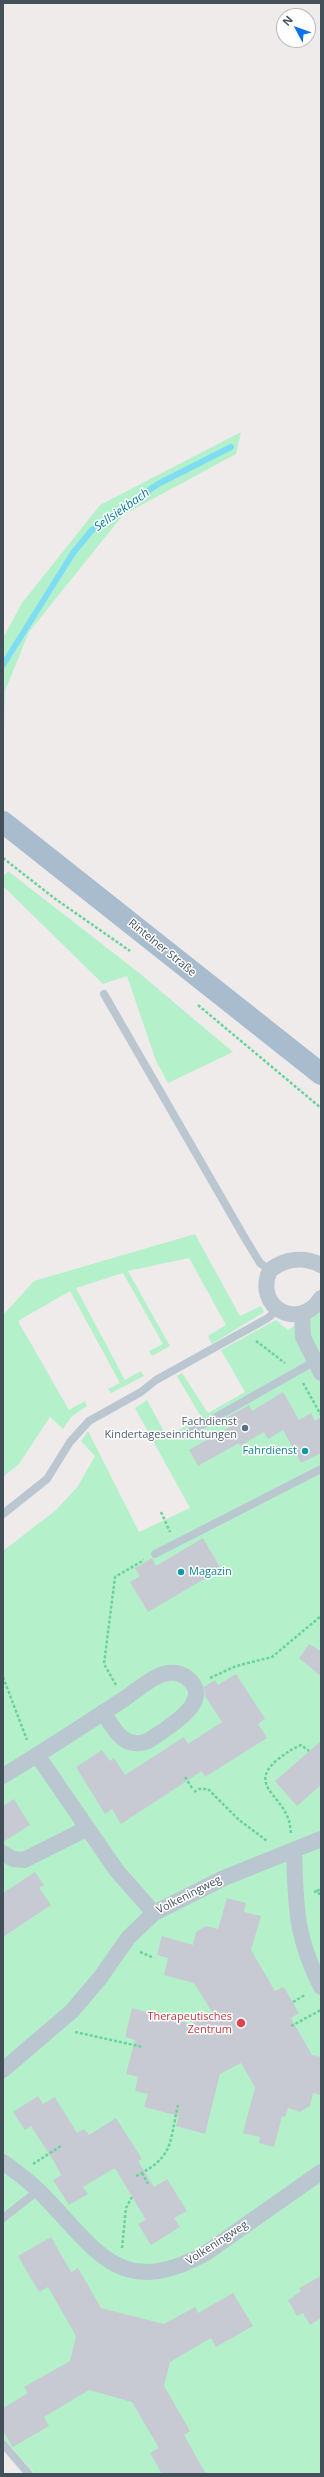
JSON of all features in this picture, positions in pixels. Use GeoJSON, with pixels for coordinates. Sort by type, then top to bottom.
{"type":"FeatureCollection","features":[{"type":"Feature","properties":{"kind":"main road","name":"Rintelner Straße"},"geometry":{"type":"LineString","coordinates":[[3,822],[321,1074]]}},
{"type":"Feature","properties":{"kind":"street"},"geometry":{"type":"LineString","coordinates":[[321,1265],[298,1259],[282,1261],[270,1270],[266,1287],[273,1303],[292,1315],[302,1313],[318,1303],[321,1298]]}},
{"type":"Feature","properties":{"kind":"street"},"geometry":{"type":"LineString","coordinates":[[302,1313],[303,1337],[319,1364]]}},
{"type":"Feature","properties":{"kind":"street"},"geometry":{"type":"LineString","coordinates":[[3,1776],[37,1756],[103,1712],[168,1673],[182,1675],[192,1685],[195,1700],[188,1712],[148,1741],[141,1743],[129,1742],[119,1736],[103,1712]]}},
{"type":"Feature","properties":{"kind":"street"},"geometry":{"type":"LineString","coordinates":[[37,1756],[86,1829],[117,1871],[154,1913]]}},
{"type":"Feature","properties":{"kind":"street"},"geometry":{"type":"LineString","coordinates":[[3,1853],[13,1859],[24,1860],[86,1829]]}},
{"type":"Feature","properties":{"kind":"street","name":"Volkeningweg"},"geometry":{"type":"LineString","coordinates":[[3,2070],[59,2022],[100,1978],[128,1938],[154,1913],[224,1878],[321,1839]]}},
{"type":"Feature","properties":{"kind":"street"},"geometry":{"type":"LineString","coordinates":[[294,1851],[298,1927],[308,1961],[321,1987]]}},
{"type":"Feature","properties":{"kind":"street","name":"Volkeningweg"},"geometry":{"type":"LineString","coordinates":[[3,2162],[39,2190],[86,2242],[108,2260],[138,2273],[162,2272],[186,2264],[206,2253],[320,2177]]}},
{"type":"Feature","properties":{"kind":"lane"},"geometry":{"type":"LineString","coordinates":[[104,994],[246,1240],[260,1263],[270,1270]]}},
{"type":"Feature","properties":{"kind":"lane"},"geometry":{"type":"LineString","coordinates":[[3,1514],[47,1479],[70,1442],[89,1421],[141,1392],[156,1380],[268,1318],[273,1303]]}},
{"type":"Feature","properties":{"kind":"lane"},"geometry":{"type":"LineString","coordinates":[[188,1433],[319,1364]]}},
{"type":"Feature","properties":{"kind":"lane"},"geometry":{"type":"LineString","coordinates":[[155,1554],[321,1468]]}},
{"type":"Feature","properties":{"kind":"lane"},"geometry":{"type":"LineString","coordinates":[[3,2218],[39,2190]]}},
{"type":"Feature","properties":{"kind":"lane"},"geometry":{"type":"LineString","coordinates":[[3,2444],[29,2474]]}},
{"type":"Feature","properties":{"kind":"path"},"geometry":{"type":"LineString","coordinates":[[3,858],[54,898],[136,956]]}},
{"type":"Feature","properties":{"kind":"path"},"geometry":{"type":"LineString","coordinates":[[196,1004],[321,1108]]}},
{"type":"Feature","properties":{"kind":"path"},"geometry":{"type":"LineString","coordinates":[[161,1512],[175,1544]]}},
{"type":"Feature","properties":{"kind":"path"},"geometry":{"type":"LineString","coordinates":[[124,1699],[104,1664],[115,1577],[155,1554]]}},
{"type":"Feature","properties":{"kind":"path"},"geometry":{"type":"LineString","coordinates":[[192,1685],[236,1666],[272,1657],[321,1616]]}},
{"type":"Feature","properties":{"kind":"path"},"geometry":{"type":"LineString","coordinates":[[3,1677],[27,1739],[37,1756]]}},
{"type":"Feature","properties":{"kind":"path"},"geometry":{"type":"LineString","coordinates":[[194,1792],[199,1789],[208,1788],[260,1838],[279,1847],[294,1851],[288,1818],[265,1786],[265,1774],[272,1764],[291,1749],[301,1746],[309,1751]]}},
{"type":"Feature","properties":{"kind":"path"},"geometry":{"type":"LineString","coordinates":[[185,1777],[192,1788]]}},
{"type":"Feature","properties":{"kind":"path"},"geometry":{"type":"LineString","coordinates":[[317,1891],[321,1889]]}},
{"type":"Feature","properties":{"kind":"path"},"geometry":{"type":"LineString","coordinates":[[291,2026],[321,2010]]}},
{"type":"Feature","properties":{"kind":"path"},"geometry":{"type":"LineString","coordinates":[[59,2022],[66,2030],[143,2047]]}},
{"type":"Feature","properties":{"kind":"path"},"geometry":{"type":"LineString","coordinates":[[136,2176],[159,2164],[166,2156],[178,2105]]}},
{"type":"Feature","properties":{"kind":"path"},"geometry":{"type":"LineString","coordinates":[[18,2173],[61,2146]]}},
{"type":"Feature","properties":{"kind":"path"},"geometry":{"type":"LineString","coordinates":[[142,2173],[148,2184]]}},
{"type":"Feature","properties":{"kind":"path"},"geometry":{"type":"LineString","coordinates":[[118,2264],[125,2240],[126,2208],[132,2197]]}},
{"type":"Feature","properties":{"kind":"green space"},"geometry":{"type":"Polygon","coordinates":[[[241,432],[236,454],[123,515],[29,632],[5,691],[3,762],[3,638],[22,603],[100,505],[241,432]]]}},
{"type":"Feature","properties":{"kind":"green space"},"geometry":{"type":"Polygon","coordinates":[[[8,871],[138,972],[233,1052],[168,1083],[156,1061],[127,976],[103,984],[3,886],[3,876],[8,871]]]}},
{"type":"Feature","properties":{"kind":"green space"},"geometry":{"type":"Polygon","coordinates":[[[195,1234],[240,1316],[261,1306],[264,1312],[212,1344],[208,1336],[226,1325],[189,1258],[128,1271],[170,1346],[152,1356],[149,1351],[163,1344],[123,1273],[76,1288],[125,1380],[141,1371],[144,1376],[111,1393],[108,1389],[120,1383],[70,1291],[18,1321],[69,1410],[85,1401],[87,1406],[71,1417],[63,1429],[50,1417],[19,1464],[3,1477],[3,1315],[34,1281],[195,1234]]]}},
{"type":"Feature","properties":{"kind":"green space"},"geometry":{"type":"Polygon","coordinates":[[[321,1306],[321,2474],[35,2474],[3,2438],[3,1551],[56,1510],[78,1486],[95,1456],[81,1441],[88,1431],[139,1532],[190,1508],[135,1408],[147,1400],[167,1437],[201,1417],[177,1376],[182,1373],[208,1413],[245,1392],[221,1350],[276,1320],[288,1330],[321,1306]]]}},
{"type":"Feature","properties":{"kind":"building"},"geometry":{"type":"Polygon","coordinates":[[[283,1392],[299,1420],[311,1413],[315,1421],[321,1417],[321,1453],[301,1463],[283,1430],[268,1439],[264,1432],[240,1446],[239,1443],[198,1466],[189,1450],[230,1427],[224,1419],[249,1405],[252,1411],[283,1392]]]}},
{"type":"Feature","properties":{"kind":"building","name":"Magazin"},"geometry":{"type":"Polygon","coordinates":[[[203,1538],[221,1569],[148,1612],[130,1582],[140,1576],[135,1568],[152,1558],[156,1566],[203,1538]]]}},
{"type":"Feature","properties":{"kind":"building"},"geometry":{"type":"Polygon","coordinates":[[[309,1644],[321,1651],[321,1676],[299,1658],[309,1644]]]}},
{"type":"Feature","properties":{"kind":"building"},"geometry":{"type":"Polygon","coordinates":[[[236,1674],[265,1719],[258,1724],[267,1738],[205,1777],[202,1771],[121,1824],[112,1809],[105,1814],[76,1767],[102,1750],[110,1761],[114,1758],[125,1775],[184,1737],[188,1744],[222,1722],[205,1696],[204,1687],[215,1680],[218,1685],[236,1674]]]}},
{"type":"Feature","properties":{"kind":"building"},"geometry":{"type":"Polygon","coordinates":[[[321,1741],[321,1785],[297,1806],[275,1781],[321,1741]]]}},
{"type":"Feature","properties":{"kind":"building"},"geometry":{"type":"Polygon","coordinates":[[[14,1799],[30,1825],[3,1842],[3,1806],[14,1799]]]}},
{"type":"Feature","properties":{"kind":"building"},"geometry":{"type":"Polygon","coordinates":[[[35,1872],[44,1885],[39,1888],[51,1905],[3,1937],[3,1893],[35,1872]]]}},
{"type":"Feature","properties":{"kind":"building","name":"Therapeutisches Zentrum"},"geometry":{"type":"Polygon","coordinates":[[[227,1898],[246,1903],[244,1912],[261,1916],[251,1950],[275,1991],[283,1987],[285,1989],[299,2013],[291,2018],[312,2055],[321,2057],[321,2095],[313,2093],[310,2106],[300,2112],[288,2108],[285,2117],[282,2116],[274,2147],[259,2143],[260,2137],[243,2133],[255,2087],[241,2063],[220,2074],[205,2134],[176,2126],[179,2116],[144,2107],[148,2094],[135,2091],[138,2077],[126,2074],[135,2040],[125,2037],[132,2008],[191,2024],[212,2012],[194,1983],[164,1975],[168,1958],[157,1955],[162,1936],[193,1945],[196,1932],[206,1926],[218,1929],[227,1898]]]}},
{"type":"Feature","properties":{"kind":"building"},"geometry":{"type":"Polygon","coordinates":[[[38,2096],[43,2104],[55,2097],[77,2133],[84,2129],[89,2135],[116,2118],[142,2159],[138,2161],[154,2187],[167,2179],[187,2211],[174,2218],[180,2227],[151,2245],[138,2224],[146,2220],[115,2168],[83,2187],[88,2194],[69,2205],[53,2180],[61,2175],[55,2163],[31,2126],[25,2130],[13,2112],[38,2096]]]}},
{"type":"Feature","properties":{"kind":"building"},"geometry":{"type":"Polygon","coordinates":[[[51,2237],[71,2272],[78,2268],[101,2308],[164,2324],[195,2307],[198,2313],[233,2293],[253,2326],[216,2347],[211,2338],[170,2362],[164,2386],[190,2431],[184,2435],[206,2474],[162,2474],[150,2453],[159,2448],[132,2402],[89,2390],[44,2417],[49,2426],[13,2447],[11,2444],[3,2431],[3,2408],[28,2393],[24,2387],[70,2361],[76,2336],[48,2287],[39,2292],[18,2256],[51,2237]]]}},
{"type":"Feature","properties":{"kind":"building"},"geometry":{"type":"Polygon","coordinates":[[[321,2276],[321,2318],[310,2325],[303,2313],[297,2316],[288,2300],[301,2291],[299,2288],[321,2276]]]}},
{"type":"Feature","properties":{"kind":"waterway","name":"Sellsiekbach"},"geometry":{"type":"LineString","coordinates":[[3,665],[73,553],[92,530],[158,484],[231,447]]}},
{"type":"Feature","properties":{"kind":"place","name":"Fachdienst Kindertageseinrichtungen"},"geometry":{"type":"Point","coordinates":[245,1428]}},
{"type":"Feature","properties":{"kind":"place","name":"Fahrdienst"},"geometry":{"type":"Point","coordinates":[305,1451]}},
{"type":"Feature","properties":{"kind":"place","name":"Magazin"},"geometry":{"type":"Point","coordinates":[181,1572]}},
{"type":"Feature","properties":{"kind":"place","name":"Therapeutisches Zentrum"},"geometry":{"type":"Point","coordinates":[241,2023]}}]}
